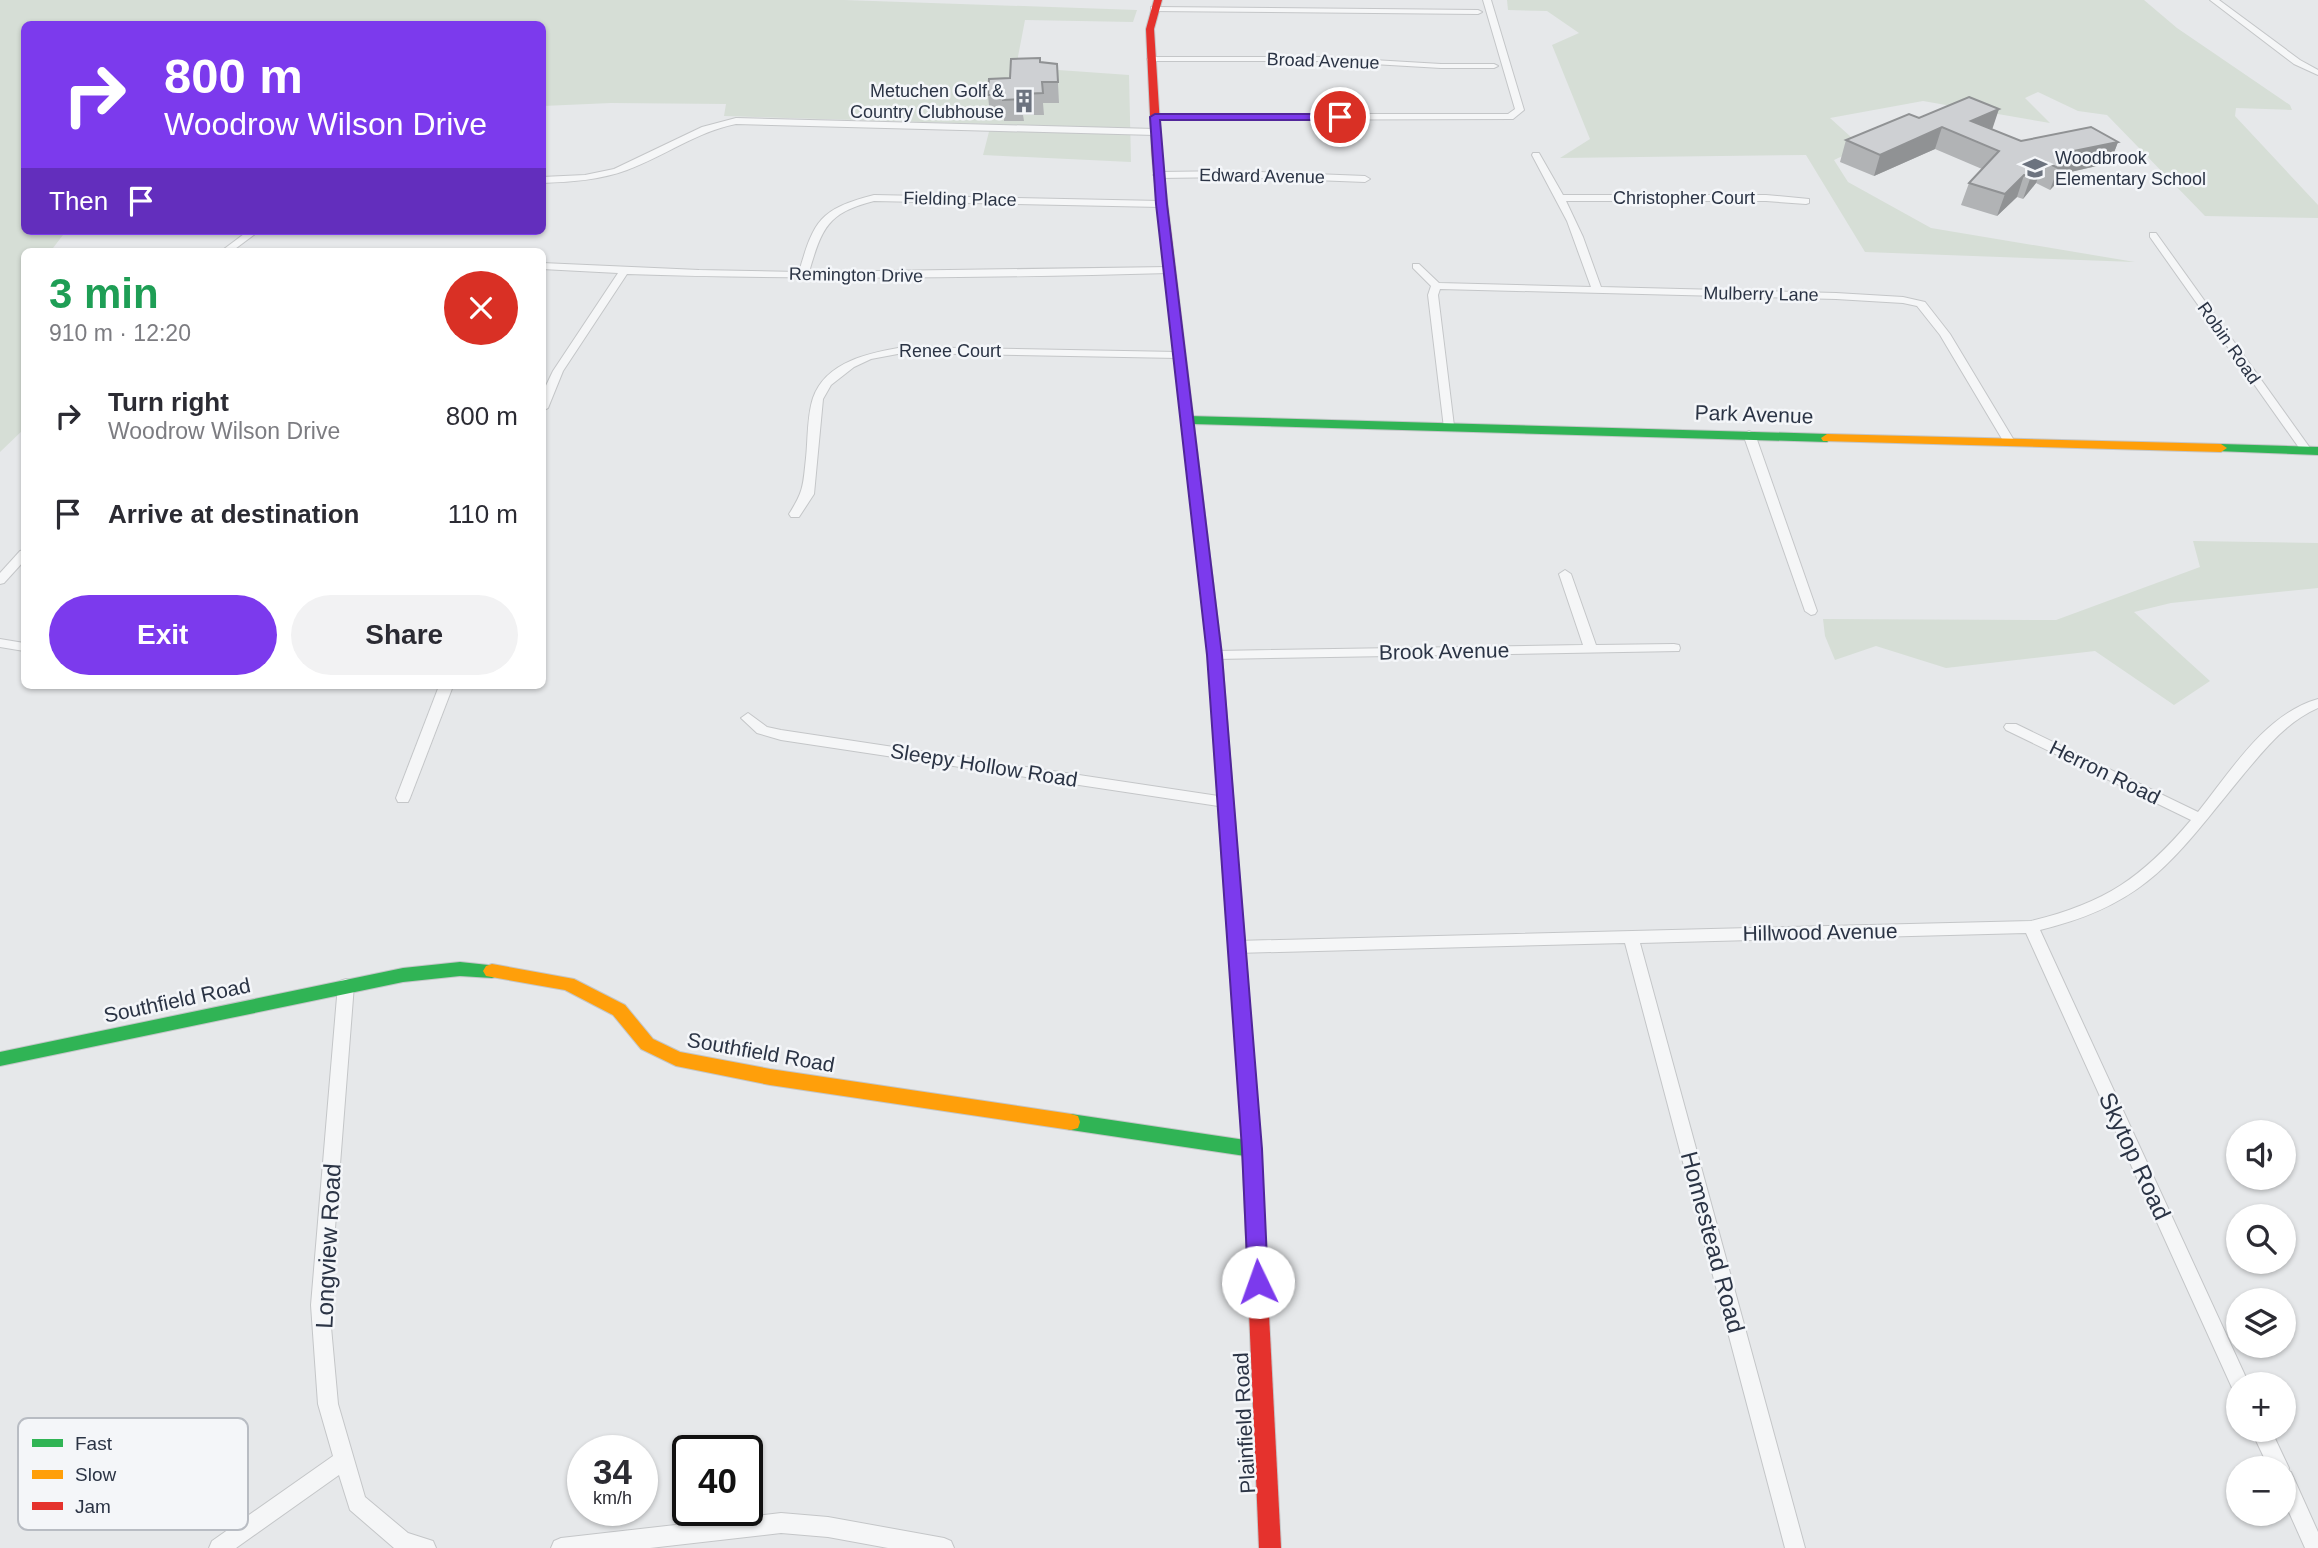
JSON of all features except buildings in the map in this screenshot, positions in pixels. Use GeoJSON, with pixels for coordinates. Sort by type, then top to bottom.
{"type":"FeatureCollection","features":[{"type":"Feature","properties":{"kind":"street"},"geometry":{"type":"LineString","coordinates":[[546,180],[584,178],[624,168],[706,127],[736,121],[1155,124],[1510,117],[1520,110],[1487,0]]}},
{"type":"Feature","properties":{"kind":"street"},"geometry":{"type":"LineString","coordinates":[[2214,0],[2297,62],[2318,73]]}},
{"type":"Feature","properties":{"kind":"street"},"geometry":{"type":"LineString","coordinates":[[1156,4],[1478,12]]}},
{"type":"Feature","properties":{"kind":"street","name":"Plainfield Road"},"geometry":{"type":"LineString","coordinates":[[1156,4],[1150,29],[1158,175],[1215,655],[1252,1149],[1270,1548]]}},
{"type":"Feature","properties":{"kind":"street","name":"Broad Avenue"},"geometry":{"type":"LineString","coordinates":[[1151,59],[1322,59],[1441,66],[1494,66]]}},
{"type":"Feature","properties":{"kind":"street"},"geometry":{"type":"LineString","coordinates":[[1536,155],[1562,198],[1584,245],[1598,290]]}},
{"type":"Feature","properties":{"kind":"street","name":"Edward Avenue"},"geometry":{"type":"LineString","coordinates":[[1158,175],[1236,174],[1365,179]]}},
{"type":"Feature","properties":{"kind":"street","name":"Fielding Place"},"geometry":{"type":"LineString","coordinates":[[803,275],[823,219],[847,205],[874,198],[1161,204]]}},
{"type":"Feature","properties":{"kind":"street","name":"Christopher Court"},"geometry":{"type":"LineString","coordinates":[[1562,198],[1766,198],[1806,201]]}},
{"type":"Feature","properties":{"kind":"street"},"geometry":{"type":"LineString","coordinates":[[231,248],[248,235]]}},
{"type":"Feature","properties":{"kind":"street","name":"Robin Road"},"geometry":{"type":"LineString","coordinates":[[2153,235],[2312,450]]}},
{"type":"Feature","properties":{"kind":"street"},"geometry":{"type":"LineString","coordinates":[[1416,265],[1436,286],[1433,295],[1448,426]]}},
{"type":"Feature","properties":{"kind":"street","name":"Remington Drive"},"geometry":{"type":"LineString","coordinates":[[546,266],[624,271],[938,277],[1169,270]]}},
{"type":"Feature","properties":{"kind":"street"},"geometry":{"type":"LineString","coordinates":[[546,399],[558,371],[624,271]]}},
{"type":"Feature","properties":{"kind":"street","name":"Mulberry Lane"},"geometry":{"type":"LineString","coordinates":[[1436,286],[1836,296],[1903,300],[1921,304],[1945,334],[2009,442]]}},
{"type":"Feature","properties":{"kind":"street","name":"Renee Court"},"geometry":{"type":"LineString","coordinates":[[794,514],[808,494],[822,391],[842,370],[868,356],[921,349],[1178,355]]}},
{"type":"Feature","properties":{"kind":"street","name":"Park Avenue"},"geometry":{"type":"LineString","coordinates":[[1188,420],[2312,450]]}},
{"type":"Feature","properties":{"kind":"street"},"geometry":{"type":"LineString","coordinates":[[1749,435],[1811,611]]}},
{"type":"Feature","properties":{"kind":"street"},"geometry":{"type":"LineString","coordinates":[[0,580],[21,557]]}},
{"type":"Feature","properties":{"kind":"street"},"geometry":{"type":"LineString","coordinates":[[1565,574],[1591,649]]}},
{"type":"Feature","properties":{"kind":"street"},"geometry":{"type":"LineString","coordinates":[[0,643],[21,646]]}},
{"type":"Feature","properties":{"kind":"street","name":"Brook Avenue"},"geometry":{"type":"LineString","coordinates":[[1215,655],[1674,648]]}},
{"type":"Feature","properties":{"kind":"street"},"geometry":{"type":"LineString","coordinates":[[403,797],[445,689]]}},
{"type":"Feature","properties":{"kind":"street","name":"Hillwood Avenue"},"geometry":{"type":"LineString","coordinates":[[1236,947],[2031,927],[2087,911],[2126,891],[2151,873],[2273,730],[2304,708],[2318,703]]}},
{"type":"Feature","properties":{"kind":"street","name":"Sleepy Hollow Road"},"geometry":{"type":"LineString","coordinates":[[748,718],[762,730],[781,735],[1225,802]]}},
{"type":"Feature","properties":{"kind":"street","name":"Herron Road"},"geometry":{"type":"LineString","coordinates":[[2011,727],[2198,818]]}},
{"type":"Feature","properties":{"kind":"street","name":"Skytop Road"},"geometry":{"type":"LineString","coordinates":[[2031,927],[2235,1372]]}},
{"type":"Feature","properties":{"kind":"street","name":"Homestead Road"},"geometry":{"type":"LineString","coordinates":[[1631,937],[1795,1548]]}},
{"type":"Feature","properties":{"kind":"street","name":"Southfield Road"},"geometry":{"type":"LineString","coordinates":[[0,1059],[346,985],[460,969],[505,972],[568,984],[618,1010],[647,1044],[676,1059],[770,1077],[1252,1149]]}},
{"type":"Feature","properties":{"kind":"street","name":"Longview Road"},"geometry":{"type":"LineString","coordinates":[[346,985],[320,1306],[328,1404],[357,1503],[403,1542],[426,1548]]}},
{"type":"Feature","properties":{"kind":"street"},"geometry":{"type":"LineString","coordinates":[[248,1528],[344,1460]]}},
{"type":"Feature","properties":{"kind":"street"},"geometry":{"type":"LineString","coordinates":[[2296,1506],[2315,1548]]}},
{"type":"Feature","properties":{"kind":"street"},"geometry":{"type":"LineString","coordinates":[[561,1548],[781,1523],[828,1527],[944,1548]]}},
{"type":"Feature","properties":{"kind":"street"},"geometry":{"type":"LineString","coordinates":[[219,1548],[245,1530]]}},
{"type":"Feature","properties":{"kind":"shaded area"},"geometry":{"type":"Polygon","coordinates":[[[0,0],[844,0],[1137,10],[1133,22],[1025,20],[1016,67],[1129,75],[1131,162],[983,155],[991,124],[724,116],[726,104],[611,103],[546,106],[546,21],[21,21],[21,235],[63,235],[53,248],[21,248],[21,432],[0,452],[0,0]]]}},
{"type":"Feature","properties":{"kind":"shaded area"},"geometry":{"type":"Polygon","coordinates":[[[1507,0],[2144,0],[2177,28],[2290,105],[2292,110],[2236,108],[2235,116],[2318,205],[2318,218],[2205,216],[2107,115],[2078,111],[2038,92],[2025,98],[2050,123],[1923,101],[1830,118],[1862,147],[1834,160],[1848,182],[1931,228],[2135,262],[1865,252],[1806,155],[1560,158],[1590,139],[1552,45],[1579,33],[1547,11],[1508,10],[1507,0]]]}},
{"type":"Feature","properties":{"kind":"shaded area"},"geometry":{"type":"Polygon","coordinates":[[[2193,541],[2318,543],[2318,588],[2171,603],[2134,612],[2210,681],[2174,705],[2095,651],[1946,668],[1876,646],[1835,660],[1825,636],[1823,619],[2056,620],[2200,567],[2193,541]]]}},
{"type":"Feature","properties":{"kind":"traffic: fast"},"geometry":{"type":"LineString","coordinates":[[1188,420],[1827,438]]}},
{"type":"Feature","properties":{"kind":"traffic: fast"},"geometry":{"type":"LineString","coordinates":[[1188,423],[1215,655],[1227,820]]}},
{"type":"Feature","properties":{"kind":"traffic: fast"},"geometry":{"type":"LineString","coordinates":[[2221,448],[2318,451]]}},
{"type":"Feature","properties":{"kind":"traffic: fast"},"geometry":{"type":"LineString","coordinates":[[0,1059],[403,975],[460,969],[492,971]]}},
{"type":"Feature","properties":{"kind":"traffic: fast"},"geometry":{"type":"LineString","coordinates":[[1071,1122],[1252,1149]]}},
{"type":"Feature","properties":{"kind":"traffic: slow"},"geometry":{"type":"LineString","coordinates":[[1827,438],[2221,448]]}},
{"type":"Feature","properties":{"kind":"traffic: slow"},"geometry":{"type":"LineString","coordinates":[[1227,820],[1250,1121]]}},
{"type":"Feature","properties":{"kind":"traffic: slow"},"geometry":{"type":"LineString","coordinates":[[492,971],[568,984],[619,1010],[647,1044],[676,1059],[770,1077],[1071,1122]]}},
{"type":"Feature","properties":{"kind":"traffic: jam"},"geometry":{"type":"LineString","coordinates":[[1158,0],[1150,29],[1157,157],[1188,423]]}},
{"type":"Feature","properties":{"kind":"traffic: jam"},"geometry":{"type":"LineString","coordinates":[[1250,1121],[1270,1548]]}},
{"type":"Feature","properties":{"kind":"place","name":"Metuchen Golf & Country Clubhouse"},"geometry":{"type":"Point","coordinates":[1024,101]}},
{"type":"Feature","properties":{"kind":"place","name":"Woodbrook Elementary School"},"geometry":{"type":"Point","coordinates":[2035,168]}},
{"type":"Feature","properties":{"kind":"route"},"geometry":{"type":"LineString","coordinates":[[1258,1282],[1252,1149],[1215,655],[1161,204],[1155,117],[1340,117]]}}]}
